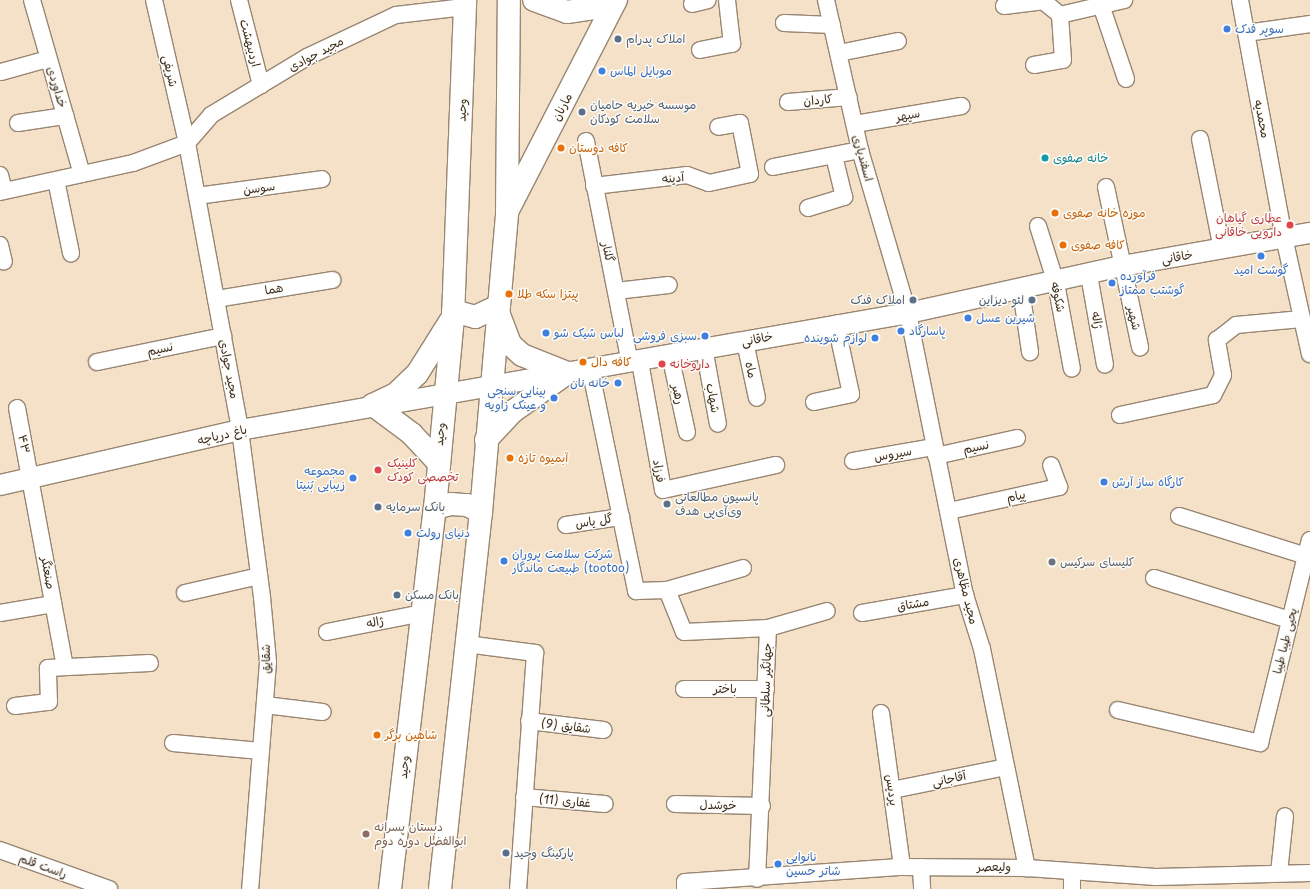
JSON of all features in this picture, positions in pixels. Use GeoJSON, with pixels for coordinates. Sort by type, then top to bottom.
{"type":"FeatureCollection","features":[{"type":"Feature","properties":{"kind":"main road"},"geometry":{"type":"LineString","coordinates":[[440,889],[454,749],[481,512],[486,440],[493,386],[496,307],[506,213],[509,0]]}},
{"type":"Feature","properties":{"kind":"main road"},"geometry":{"type":"LineString","coordinates":[[534,0],[567,12],[596,8],[614,0]]}},
{"type":"Feature","properties":{"kind":"main road","name":"مارنان"},"geometry":{"type":"LineString","coordinates":[[506,213],[614,0]]}},
{"type":"Feature","properties":{"kind":"main road","name":"وحید"},"geometry":{"type":"LineString","coordinates":[[390,889],[435,508],[437,461],[453,314],[465,3]]}},
{"type":"Feature","properties":{"kind":"main road"},"geometry":{"type":"LineString","coordinates":[[437,461],[412,434],[373,405],[396,394],[417,374],[453,314],[475,317],[496,307]]}},
{"type":"Feature","properties":{"kind":"main road"},"geometry":{"type":"LineString","coordinates":[[496,307],[510,344],[522,355],[567,373]]}},
{"type":"Feature","properties":{"kind":"main road"},"geometry":{"type":"LineString","coordinates":[[486,440],[512,412],[567,373]]}},
{"type":"Feature","properties":{"kind":"main road"},"geometry":{"type":"LineString","coordinates":[[435,508],[451,504],[467,505],[481,512]]}},
{"type":"Feature","properties":{"kind":"street","name":"خداوردی"},"geometry":{"type":"LineString","coordinates":[[32,0],[82,174]]}},
{"type":"Feature","properties":{"kind":"street","name":"شریفی"},"geometry":{"type":"LineString","coordinates":[[154,0],[187,143]]}},
{"type":"Feature","properties":{"kind":"street","name":"اردیبهشت"},"geometry":{"type":"LineString","coordinates":[[239,0],[261,85]]}},
{"type":"Feature","properties":{"kind":"street"},"geometry":{"type":"LineString","coordinates":[[692,4],[708,0]]}},
{"type":"Feature","properties":{"kind":"street"},"geometry":{"type":"LineString","coordinates":[[700,50],[732,44],[726,0]]}},
{"type":"Feature","properties":{"kind":"street","name":"اسفندیاری"},"geometry":{"type":"LineString","coordinates":[[826,0],[860,150],[908,313]]}},
{"type":"Feature","properties":{"kind":"street"},"geometry":{"type":"LineString","coordinates":[[1060,15],[1124,0]]}},
{"type":"Feature","properties":{"kind":"street","name":"محمدیه"},"geometry":{"type":"LineString","coordinates":[[1240,0],[1284,237],[1310,354]]}},
{"type":"Feature","properties":{"kind":"street"},"geometry":{"type":"LineString","coordinates":[[1004,6],[1043,1],[1060,15],[1063,60],[1034,65]]}},
{"type":"Feature","properties":{"kind":"street","name":"مجید جوادی"},"geometry":{"type":"LineString","coordinates":[[1,186],[56,180],[133,163],[187,143],[211,115],[307,58],[396,15],[465,3]]}},
{"type":"Feature","properties":{"kind":"street"},"geometry":{"type":"LineString","coordinates":[[1101,5],[1126,78]]}},
{"type":"Feature","properties":{"kind":"street"},"geometry":{"type":"LineString","coordinates":[[784,23],[832,25]]}},
{"type":"Feature","properties":{"kind":"street"},"geometry":{"type":"LineString","coordinates":[[1246,33],[1310,24]]}},
{"type":"Feature","properties":{"kind":"street"},"geometry":{"type":"LineString","coordinates":[[839,53],[898,41]]}},
{"type":"Feature","properties":{"kind":"street"},"geometry":{"type":"LineString","coordinates":[[1,72],[48,59]]}},
{"type":"Feature","properties":{"kind":"street","name":"کاردان"},"geometry":{"type":"LineString","coordinates":[[788,102],[848,97]]}},
{"type":"Feature","properties":{"kind":"street","name":"سپهر"},"geometry":{"type":"LineString","coordinates":[[855,124],[961,106]]}},
{"type":"Feature","properties":{"kind":"street"},"geometry":{"type":"LineString","coordinates":[[18,123],[65,116]]}},
{"type":"Feature","properties":{"kind":"street","name":"آدینه"},"geometry":{"type":"LineString","coordinates":[[594,186],[687,175],[709,183],[750,174],[740,124],[718,127]]}},
{"type":"Feature","properties":{"kind":"street"},"geometry":{"type":"LineString","coordinates":[[1200,139],[1222,249]]}},
{"type":"Feature","properties":{"kind":"street","name":"گلنار"},"geometry":{"type":"LineString","coordinates":[[586,141],[616,291],[635,363]]}},
{"type":"Feature","properties":{"kind":"street","name":"مجید جوادی"},"geometry":{"type":"LineString","coordinates":[[187,143],[240,430]]}},
{"type":"Feature","properties":{"kind":"street"},"geometry":{"type":"LineString","coordinates":[[773,167],[860,150]]}},
{"type":"Feature","properties":{"kind":"street"},"geometry":{"type":"LineString","coordinates":[[808,208],[844,197],[834,156]]}},
{"type":"Feature","properties":{"kind":"street"},"geometry":{"type":"LineString","coordinates":[[56,180],[71,253]]}},
{"type":"Feature","properties":{"kind":"street","name":"سوسن"},"geometry":{"type":"LineString","coordinates":[[197,196],[322,180]]}},
{"type":"Feature","properties":{"kind":"street"},"geometry":{"type":"LineString","coordinates":[[1106,187],[1122,266]]}},
{"type":"Feature","properties":{"kind":"street","name":"شکوفه"},"geometry":{"type":"LineString","coordinates":[[1038,226],[1056,283],[1072,369]]}},
{"type":"Feature","properties":{"kind":"street","name":"خاقانی"},"geometry":{"type":"LineString","coordinates":[[445,394],[590,368],[635,363],[704,348],[744,342],[836,324],[908,313],[1056,283],[1122,266],[1310,233]]}},
{"type":"Feature","properties":{"kind":"street"},"geometry":{"type":"LineString","coordinates":[[0,245],[4,262]]}},
{"type":"Feature","properties":{"kind":"street","name":"شهیر"},"geometry":{"type":"LineString","coordinates":[[1122,266],[1140,347]]}},
{"type":"Feature","properties":{"kind":"street","name":"ژاله"},"geometry":{"type":"LineString","coordinates":[[1089,275],[1105,365]]}},
{"type":"Feature","properties":{"kind":"street","name":"هما"},"geometry":{"type":"LineString","coordinates":[[216,299],[332,280]]}},
{"type":"Feature","properties":{"kind":"street"},"geometry":{"type":"LineString","coordinates":[[616,291],[669,285]]}},
{"type":"Feature","properties":{"kind":"street"},"geometry":{"type":"LineString","coordinates":[[1021,290],[1030,352]]}},
{"type":"Feature","properties":{"kind":"street","name":"مجید مظاهری"},"geometry":{"type":"LineString","coordinates":[[908,313],[934,452],[949,511],[965,595],[982,649],[1027,868]]}},
{"type":"Feature","properties":{"kind":"street"},"geometry":{"type":"LineString","coordinates":[[1120,415],[1213,395],[1223,374],[1217,340],[1236,325],[1302,319]]}},
{"type":"Feature","properties":{"kind":"street"},"geometry":{"type":"LineString","coordinates":[[814,402],[851,394],[836,324]]}},
{"type":"Feature","properties":{"kind":"street","name":"نسیم"},"geometry":{"type":"LineString","coordinates":[[97,362],[223,336]]}},
{"type":"Feature","properties":{"kind":"street","name":"ماه"},"geometry":{"type":"LineString","coordinates":[[744,342],[757,398]]}},
{"type":"Feature","properties":{"kind":"street","name":"شهاب"},"geometry":{"type":"LineString","coordinates":[[704,348],[718,424]]}},
{"type":"Feature","properties":{"kind":"street","name":"رهبر"},"geometry":{"type":"LineString","coordinates":[[670,355],[687,432]]}},
{"type":"Feature","properties":{"kind":"street","name":"فرزاد"},"geometry":{"type":"LineString","coordinates":[[635,363],[663,490],[776,465]]}},
{"type":"Feature","properties":{"kind":"street"},"geometry":{"type":"LineString","coordinates":[[590,368],[636,591],[667,590],[743,568]]}},
{"type":"Feature","properties":{"kind":"street","name":"باغ دریاچه"},"geometry":{"type":"LineString","coordinates":[[0,485],[240,430],[373,405],[445,394]]}},
{"type":"Feature","properties":{"kind":"street","name":"۴۳"},"geometry":{"type":"LineString","coordinates":[[17,408],[30,479]]}},
{"type":"Feature","properties":{"kind":"street","name":"شقایق"},"geometry":{"type":"LineString","coordinates":[[240,430],[259,576],[268,662],[250,889]]}},
{"type":"Feature","properties":{"kind":"street","name":"نسیم"},"geometry":{"type":"LineString","coordinates":[[934,452],[1017,438]]}},
{"type":"Feature","properties":{"kind":"street","name":"سیروس"},"geometry":{"type":"LineString","coordinates":[[853,461],[934,452]]}},
{"type":"Feature","properties":{"kind":"street","name":"پیام"},"geometry":{"type":"LineString","coordinates":[[949,511],[1059,487],[1051,465]]}},
{"type":"Feature","properties":{"kind":"street","name":"صنعتگر"},"geometry":{"type":"LineString","coordinates":[[30,479],[65,667]]}},
{"type":"Feature","properties":{"kind":"street"},"geometry":{"type":"LineString","coordinates":[[1179,516],[1306,556]]}},
{"type":"Feature","properties":{"kind":"street","name":"گل یاس"},"geometry":{"type":"LineString","coordinates":[[566,525],[621,517]]}},
{"type":"Feature","properties":{"kind":"street","name":"یحیی طیبا طیبا"},"geometry":{"type":"LineString","coordinates":[[1118,710],[1260,743],[1310,540]]}},
{"type":"Feature","properties":{"kind":"street"},"geometry":{"type":"LineString","coordinates":[[185,593],[259,576]]}},
{"type":"Feature","properties":{"kind":"street"},"geometry":{"type":"LineString","coordinates":[[1154,578],[1290,620]]}},
{"type":"Feature","properties":{"kind":"street","name":"جهانگیر سلطانی"},"geometry":{"type":"LineString","coordinates":[[667,590],[684,632],[768,628],[762,806],[757,878]]}},
{"type":"Feature","properties":{"kind":"street","name":"مشتاق"},"geometry":{"type":"LineString","coordinates":[[862,613],[965,595]]}},
{"type":"Feature","properties":{"kind":"street"},"geometry":{"type":"LineString","coordinates":[[0,613],[53,604]]}},
{"type":"Feature","properties":{"kind":"street"},"geometry":{"type":"LineString","coordinates":[[768,628],[827,611]]}},
{"type":"Feature","properties":{"kind":"street","name":"ژاله"},"geometry":{"type":"LineString","coordinates":[[326,632],[423,613]]}},
{"type":"Feature","properties":{"kind":"street"},"geometry":{"type":"LineString","coordinates":[[466,644],[535,653],[518,889]]}},
{"type":"Feature","properties":{"kind":"street"},"geometry":{"type":"LineString","coordinates":[[15,706],[49,702],[48,668],[150,663]]}},
{"type":"Feature","properties":{"kind":"street","name":"باختر"},"geometry":{"type":"LineString","coordinates":[[684,689],[766,689]]}},
{"type":"Feature","properties":{"kind":"street"},"geometry":{"type":"LineString","coordinates":[[265,705],[323,712]]}},
{"type":"Feature","properties":{"kind":"street","name":"پردیس"},"geometry":{"type":"LineString","coordinates":[[881,713],[902,867]]}},
{"type":"Feature","properties":{"kind":"street","name":"شقایق (9)"},"geometry":{"type":"LineString","coordinates":[[529,721],[604,730]]}},
{"type":"Feature","properties":{"kind":"street"},"geometry":{"type":"LineString","coordinates":[[173,743],[261,751]]}},
{"type":"Feature","properties":{"kind":"street"},"geometry":{"type":"LineString","coordinates":[[449,889],[462,770],[454,749]]}},
{"type":"Feature","properties":{"kind":"street","name":"آقاجانی"},"geometry":{"type":"LineString","coordinates":[[892,790],[1006,767]]}},
{"type":"Feature","properties":{"kind":"street","name":"غفاری (11)"},"geometry":{"type":"LineString","coordinates":[[524,797],[606,804]]}},
{"type":"Feature","properties":{"kind":"street","name":"خوشدل"},"geometry":{"type":"LineString","coordinates":[[675,804],[762,806]]}},
{"type":"Feature","properties":{"kind":"street"},"geometry":{"type":"LineString","coordinates":[[1279,873],[1285,816]]}},
{"type":"Feature","properties":{"kind":"street","name":"راست قلم"},"geometry":{"type":"LineString","coordinates":[[0,850],[109,889]]}},
{"type":"Feature","properties":{"kind":"street","name":"ولیعصر"},"geometry":{"type":"LineString","coordinates":[[685,889],[685,882],[902,867],[1027,868],[1072,881],[1310,873]]}},
{"type":"Feature","properties":{"kind":"street"},"geometry":{"type":"LineString","coordinates":[[921,867],[922,889]]}},
{"type":"Feature","properties":{"kind":"place","name":"سوپر فدک"},"geometry":{"type":"Point","coordinates":[1227,29]}},
{"type":"Feature","properties":{"kind":"place","name":"املاک پدرام"},"geometry":{"type":"Point","coordinates":[618,39]}},
{"type":"Feature","properties":{"kind":"place","name":"موبایل الماس"},"geometry":{"type":"Point","coordinates":[602,71]}},
{"type":"Feature","properties":{"kind":"place","name":"موسسه خیریه حامیان سلامت کودکان"},"geometry":{"type":"Point","coordinates":[582,112]}},
{"type":"Feature","properties":{"kind":"place","name":"کافه دوستان"},"geometry":{"type":"Point","coordinates":[561,148]}},
{"type":"Feature","properties":{"kind":"place","name":"خانه صفوی"},"geometry":{"type":"Point","coordinates":[1045,158]}},
{"type":"Feature","properties":{"kind":"place","name":"موزه خانه صفوی"},"geometry":{"type":"Point","coordinates":[1055,213]}},
{"type":"Feature","properties":{"kind":"place","name":"عطاری گیاهان دارویی خاقانی"},"geometry":{"type":"Point","coordinates":[1290,225]}},
{"type":"Feature","properties":{"kind":"place","name":"کافه صفوی"},"geometry":{"type":"Point","coordinates":[1063,245]}},
{"type":"Feature","properties":{"kind":"place","name":"گوشت امید"},"geometry":{"type":"Point","coordinates":[1261,256]}},
{"type":"Feature","properties":{"kind":"place","name":"فرآورده گوشتب ممتاز"},"geometry":{"type":"Point","coordinates":[1112,283]}},
{"type":"Feature","properties":{"kind":"place","name":"پیتزا سکه طلا"},"geometry":{"type":"Point","coordinates":[509,294]}},
{"type":"Feature","properties":{"kind":"place","name":"املاک فدک"},"geometry":{"type":"Point","coordinates":[913,300]}},
{"type":"Feature","properties":{"kind":"place","name":"لئو دیزاین"},"geometry":{"type":"Point","coordinates":[1032,300]}},
{"type":"Feature","properties":{"kind":"place","name":"شیرین عسل"},"geometry":{"type":"Point","coordinates":[968,318]}},
{"type":"Feature","properties":{"kind":"place","name":"پاسارگاد"},"geometry":{"type":"Point","coordinates":[901,331]}},
{"type":"Feature","properties":{"kind":"place","name":"لباس شیک شو"},"geometry":{"type":"Point","coordinates":[546,333]}},
{"type":"Feature","properties":{"kind":"place","name":"سبزی فروشی"},"geometry":{"type":"Point","coordinates":[705,336]}},
{"type":"Feature","properties":{"kind":"place","name":"لوازم شوینده"},"geometry":{"type":"Point","coordinates":[875,338]}},
{"type":"Feature","properties":{"kind":"place","name":"کافه دال"},"geometry":{"type":"Point","coordinates":[583,362]}},
{"type":"Feature","properties":{"kind":"place","name":"داروخانه"},"geometry":{"type":"Point","coordinates":[662,364]}},
{"type":"Feature","properties":{"kind":"place","name":"خانه نان"},"geometry":{"type":"Point","coordinates":[618,383]}},
{"type":"Feature","properties":{"kind":"place","name":"بینایی سنجی و عینک زاویه"},"geometry":{"type":"Point","coordinates":[554,398]}},
{"type":"Feature","properties":{"kind":"place","name":"آبمیوه تازه"},"geometry":{"type":"Point","coordinates":[510,458]}},
{"type":"Feature","properties":{"kind":"place","name":"کلینیک تخصصی کودک"},"geometry":{"type":"Point","coordinates":[378,470]}},
{"type":"Feature","properties":{"kind":"place","name":"مجموعه زیبایی بُنیتا"},"geometry":{"type":"Point","coordinates":[353,478]}},
{"type":"Feature","properties":{"kind":"place","name":"کارگاه ساز آرش"},"geometry":{"type":"Point","coordinates":[1104,482]}},
{"type":"Feature","properties":{"kind":"place","name":"پانسیون مطالعاتی وی‌آی‌پی هدف"},"geometry":{"type":"Point","coordinates":[667,504]}},
{"type":"Feature","properties":{"kind":"place","name":"بانک سرمایه"},"geometry":{"type":"Point","coordinates":[378,507]}},
{"type":"Feature","properties":{"kind":"place","name":"دنیای رولت"},"geometry":{"type":"Point","coordinates":[408,533]}},
{"type":"Feature","properties":{"kind":"place","name":"شرکت سلامت پروران طبیعت ماندگار (tootoo)"},"geometry":{"type":"Point","coordinates":[504,561]}},
{"type":"Feature","properties":{"kind":"place","name":"کلیسای سرکیس"},"geometry":{"type":"Point","coordinates":[1052,562]}},
{"type":"Feature","properties":{"kind":"place","name":"بانک مسکن"},"geometry":{"type":"Point","coordinates":[397,595]}},
{"type":"Feature","properties":{"kind":"place","name":"شاهین برگر"},"geometry":{"type":"Point","coordinates":[377,735]}},
{"type":"Feature","properties":{"kind":"place","name":"دبستان پسرانه ابوالفضل دوره دوم"},"geometry":{"type":"Point","coordinates":[366,834]}},
{"type":"Feature","properties":{"kind":"place","name":"پارکینگ وحید"},"geometry":{"type":"Point","coordinates":[506,853]}},
{"type":"Feature","properties":{"kind":"place","name":"نانوایی شاتر حسین"},"geometry":{"type":"Point","coordinates":[778,864]}}]}
